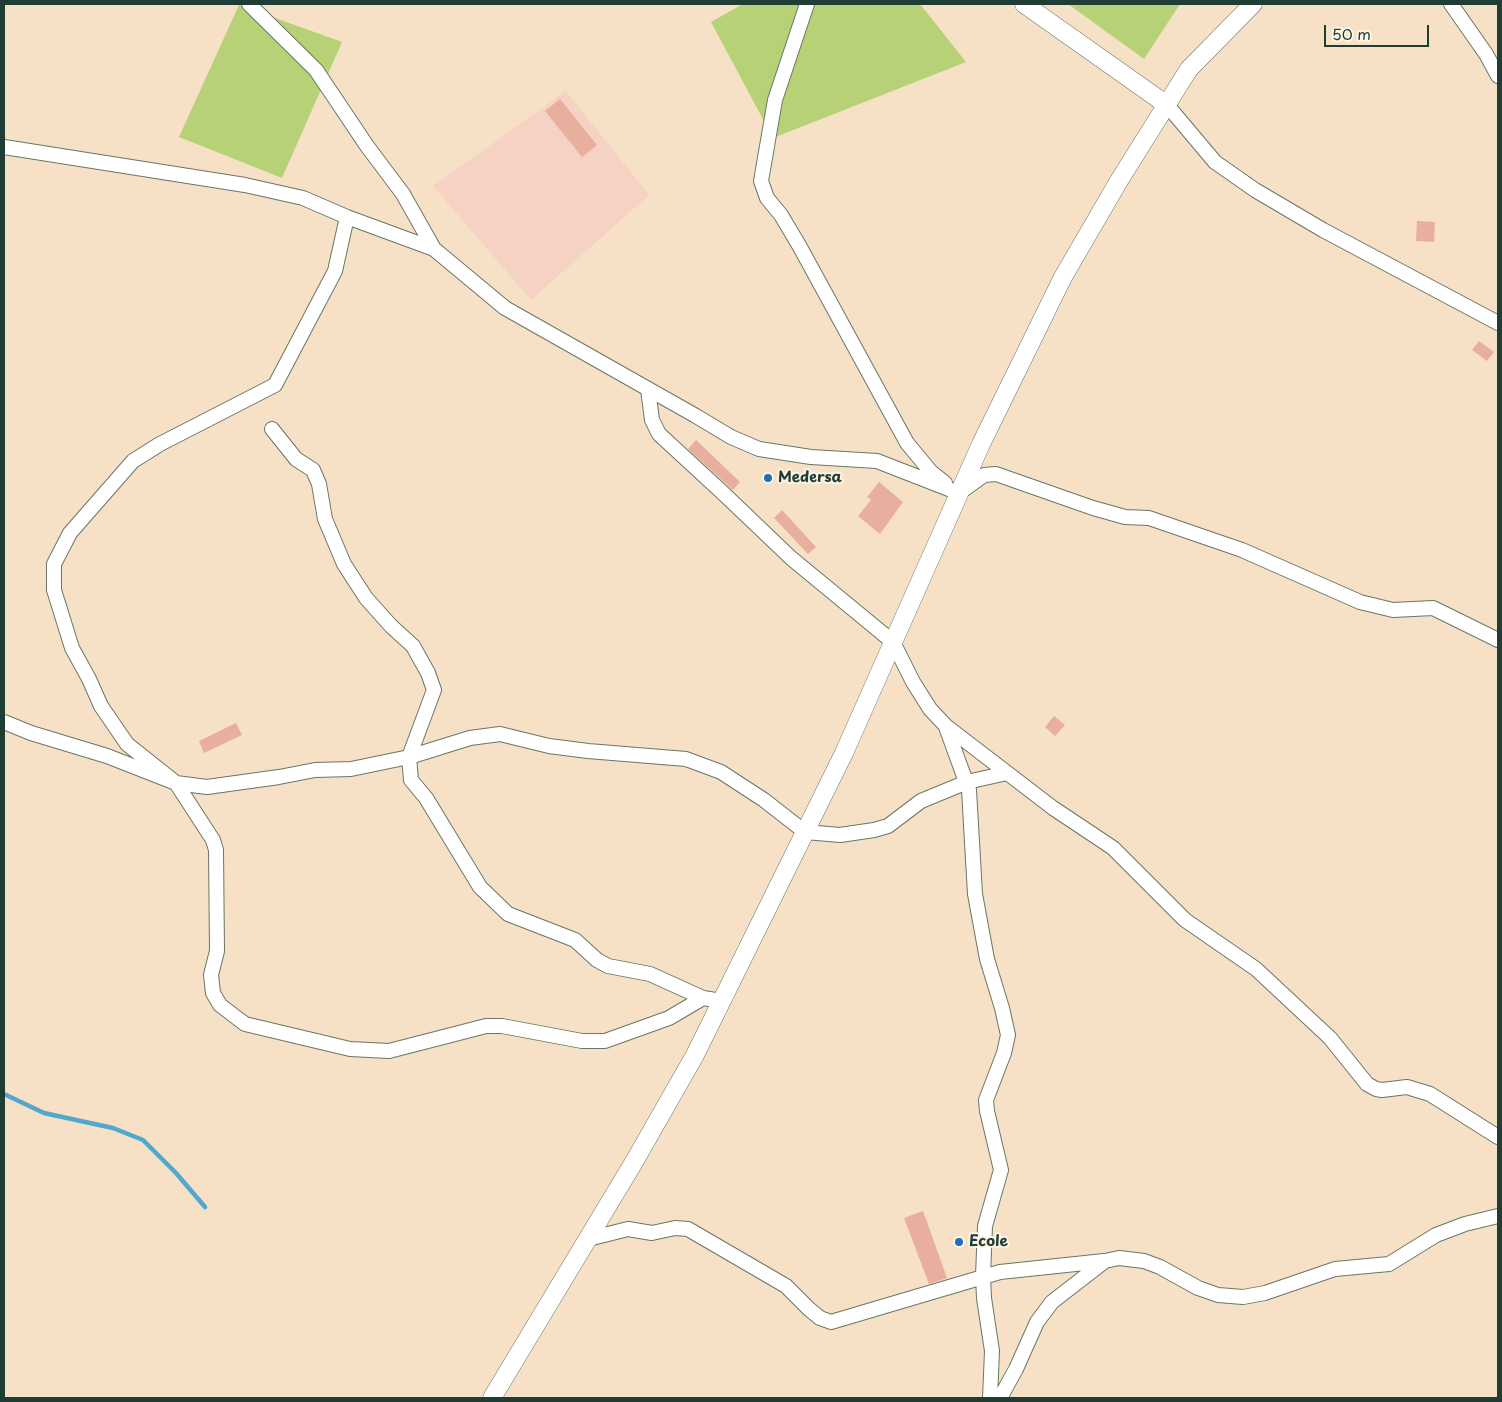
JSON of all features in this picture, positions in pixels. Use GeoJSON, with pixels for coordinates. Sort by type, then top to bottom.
{"type":"FeatureCollection","features":[{"type":"Feature","properties":{"kind":"street"},"geometry":{"type":"LineString","coordinates":[[250,4],[316,70],[402,194],[434,249]]}},
{"type":"Feature","properties":{"kind":"street"},"geometry":{"type":"LineString","coordinates":[[807,4],[775,100],[761,181],[768,198],[781,215],[800,247],[907,443],[931,472],[958,493]]}},
{"type":"Feature","properties":{"kind":"street"},"geometry":{"type":"LineString","coordinates":[[1024,4],[1167,105],[1215,162],[1254,190],[1323,230],[1498,323]]}},
{"type":"Feature","properties":{"kind":"street"},"geometry":{"type":"LineString","coordinates":[[492,1398],[696,1055],[844,753],[958,493],[1063,278],[1120,179],[1189,69],[1253,4]]}},
{"type":"Feature","properties":{"kind":"street"},"geometry":{"type":"LineString","coordinates":[[1451,4],[1486,54],[1498,76]]}},
{"type":"Feature","properties":{"kind":"street"},"geometry":{"type":"LineString","coordinates":[[4,147],[245,185],[303,198],[347,217],[434,249],[505,308],[731,437],[759,450],[811,457],[877,461],[958,493]]}},
{"type":"Feature","properties":{"kind":"street"},"geometry":{"type":"LineString","coordinates":[[347,217],[335,271],[275,385],[160,444],[133,461],[70,533],[54,564],[54,590],[72,648],[101,706],[127,744],[176,783],[212,840],[216,850],[217,951],[211,975],[213,993],[220,1005],[245,1024],[350,1049],[389,1051],[486,1026],[502,1026],[582,1041],[606,1041],[669,1018],[703,998]]}},
{"type":"Feature","properties":{"kind":"street"},"geometry":{"type":"LineString","coordinates":[[648,389],[652,420],[659,434],[791,558],[892,642],[930,709],[946,726],[1053,808],[1113,848],[1185,920],[1256,970],[1330,1038],[1367,1084],[1382,1090],[1407,1087],[1430,1094],[1498,1137]]}},
{"type":"Feature","properties":{"kind":"street"},"geometry":{"type":"LineString","coordinates":[[272,429],[296,459],[313,470],[319,484],[326,518],[344,564],[366,598],[391,626],[413,646],[428,673],[434,690],[409,757],[412,780],[426,798],[480,887],[508,914],[575,940],[597,960],[608,966],[650,974],[703,998],[722,1001]]}},
{"type":"Feature","properties":{"kind":"street"},"geometry":{"type":"LineString","coordinates":[[958,493],[984,475],[996,474],[1125,518],[1149,518],[1242,550],[1360,602],[1393,610],[1433,608],[1498,640]]}},
{"type":"Feature","properties":{"kind":"street"},"geometry":{"type":"LineString","coordinates":[[4,722],[30,733],[106,756],[176,783],[207,786],[279,777],[316,770],[351,769],[409,757],[470,738],[500,734],[549,746],[686,759],[721,772],[764,800],[805,832],[840,835],[888,826],[921,801],[967,782],[1007,773]]}},
{"type":"Feature","properties":{"kind":"street"},"geometry":{"type":"LineString","coordinates":[[946,726],[969,790],[975,894],[987,959],[1008,1035],[1004,1053],[986,1100],[987,1112],[1001,1170],[985,1226],[983,1276],[984,1298],[992,1351],[990,1398]]}},
{"type":"Feature","properties":{"kind":"street"},"geometry":{"type":"LineString","coordinates":[[588,1239],[628,1229],[652,1233],[675,1228],[688,1229],[786,1286],[820,1318],[831,1322],[1000,1272],[1119,1258],[1144,1261],[1160,1267],[1198,1288],[1218,1294],[1243,1297],[1265,1294],[1335,1269],[1389,1264],[1436,1235],[1465,1224],[1498,1216]]}},
{"type":"Feature","properties":{"kind":"street"},"geometry":{"type":"LineString","coordinates":[[1000,1398],[1016,1369],[1037,1322],[1052,1302],[1105,1261]]}},
{"type":"Feature","properties":{"kind":"shaded area"},"geometry":{"type":"Polygon","coordinates":[[[566,91],[649,195],[531,300],[433,186],[566,91]]]}},
{"type":"Feature","properties":{"kind":"green space"},"geometry":{"type":"Polygon","coordinates":[[[743,4],[920,4],[966,62],[773,138],[711,22],[743,4]]]}},
{"type":"Feature","properties":{"kind":"green space"},"geometry":{"type":"Polygon","coordinates":[[[1068,4],[1180,4],[1144,59],[1068,4]]]}},
{"type":"Feature","properties":{"kind":"green space"},"geometry":{"type":"Polygon","coordinates":[[[239,5],[342,42],[282,178],[179,137],[239,5]]]}},
{"type":"Feature","properties":{"kind":"building"},"geometry":{"type":"Polygon","coordinates":[[[560,99],[597,145],[582,157],[545,111],[560,99]]]}},
{"type":"Feature","properties":{"kind":"building"},"geometry":{"type":"Polygon","coordinates":[[[1417,221],[1435,222],[1434,242],[1416,241],[1417,221]]]}},
{"type":"Feature","properties":{"kind":"building"},"geometry":{"type":"Polygon","coordinates":[[[1479,341],[1494,352],[1487,361],[1472,350],[1479,341]]]}},
{"type":"Feature","properties":{"kind":"building"},"geometry":{"type":"Polygon","coordinates":[[[696,440],[740,482],[733,490],[688,449],[696,440]]]}},
{"type":"Feature","properties":{"kind":"building"},"geometry":{"type":"Polygon","coordinates":[[[879,482],[903,502],[880,534],[858,516],[871,500],[867,497],[879,482]]]}},
{"type":"Feature","properties":{"kind":"building"},"geometry":{"type":"Polygon","coordinates":[[[782,510],[816,547],[808,554],[774,518],[782,510]]]}},
{"type":"Feature","properties":{"kind":"building"},"geometry":{"type":"Polygon","coordinates":[[[1054,716],[1065,725],[1055,736],[1045,727],[1054,716]]]}},
{"type":"Feature","properties":{"kind":"building"},"geometry":{"type":"Polygon","coordinates":[[[236,723],[242,735],[204,753],[199,741],[236,723]]]}},
{"type":"Feature","properties":{"kind":"building"},"geometry":{"type":"Polygon","coordinates":[[[923,1211],[947,1278],[929,1284],[904,1218],[923,1211]]]}},
{"type":"Feature","properties":{"kind":"waterway"},"geometry":{"type":"LineString","coordinates":[[4,1094],[44,1113],[113,1128],[143,1140],[176,1173],[205,1207]]}},
{"type":"Feature","properties":{"kind":"place","name":"Medersa"},"geometry":{"type":"Point","coordinates":[768,478]}},
{"type":"Feature","properties":{"kind":"place","name":"Ecole"},"geometry":{"type":"Point","coordinates":[959,1242]}}]}
